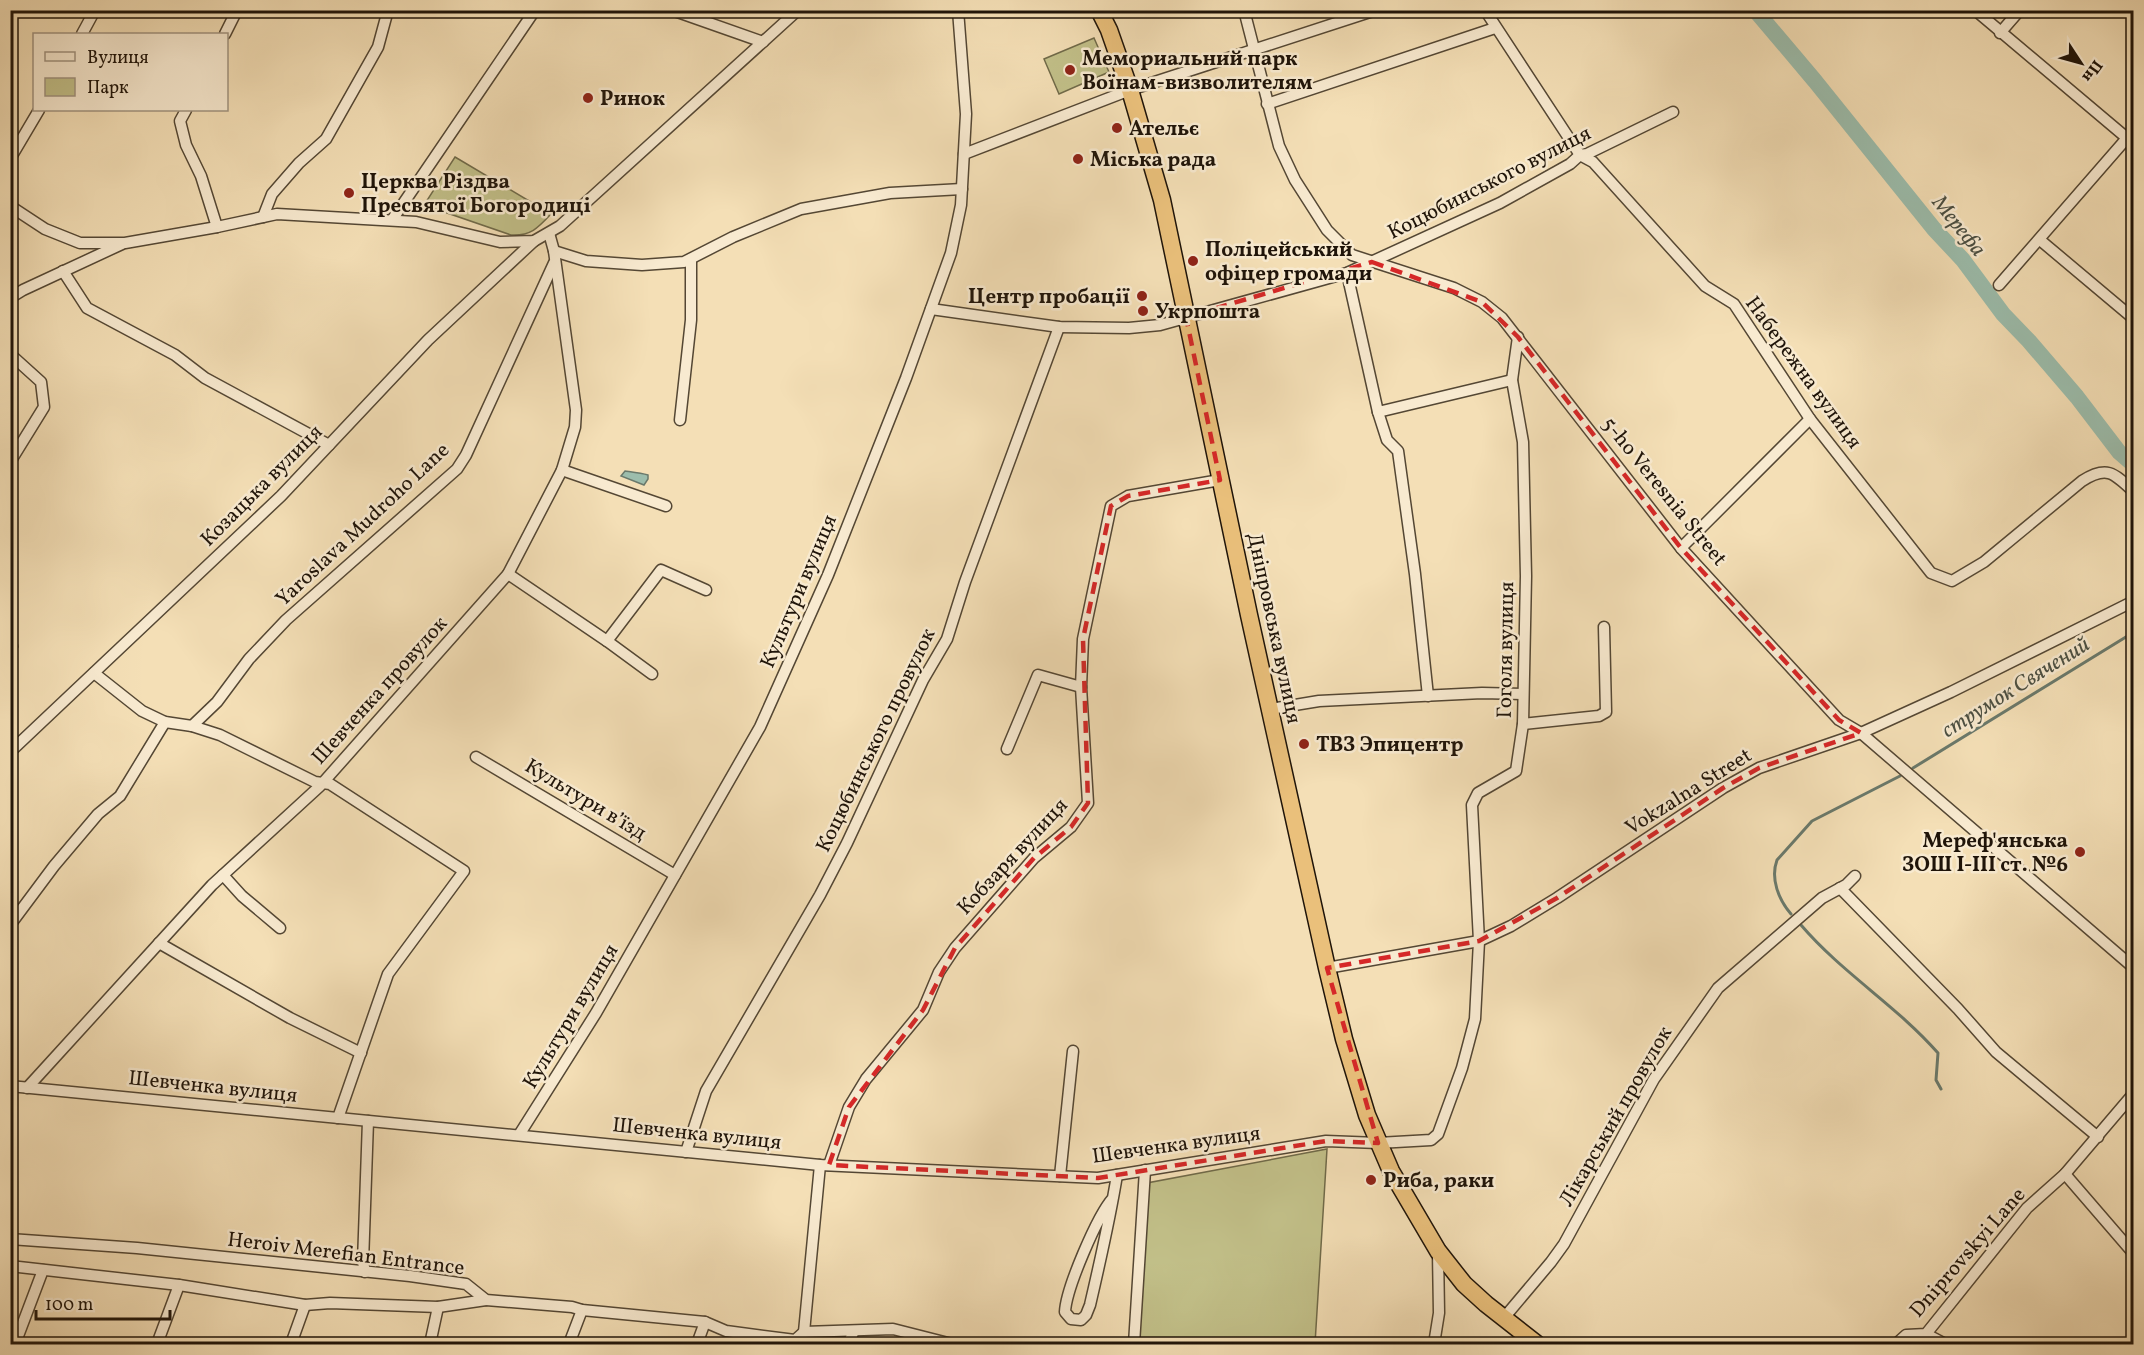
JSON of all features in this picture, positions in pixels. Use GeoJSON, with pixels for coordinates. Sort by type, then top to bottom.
{"type":"FeatureCollection","features":[{"type":"Feature","properties":{"kind":"highway","name":"Дніпровська вулиця"},"geometry":{"type":"LineString","coordinates":[[1099,10],[1109,30],[1130,90],[1162,200],[1220,480],[1327,968],[1358,1087],[1378,1143],[1407,1200],[1438,1251],[1464,1284],[1503,1319],[1537,1344]]}},
{"type":"Feature","properties":{"kind":"street"},"geometry":{"type":"LineString","coordinates":[[83,33],[95,10]]}},
{"type":"Feature","properties":{"kind":"street"},"geometry":{"type":"LineString","coordinates":[[226,33],[237,10]]}},
{"type":"Feature","properties":{"kind":"street"},"geometry":{"type":"LineString","coordinates":[[263,216],[272,195],[299,163],[326,139],[338,120],[378,47],[388,10]]}},
{"type":"Feature","properties":{"kind":"street"},"geometry":{"type":"LineString","coordinates":[[392,220],[535,10]]}},
{"type":"Feature","properties":{"kind":"street"},"geometry":{"type":"LineString","coordinates":[[672,10],[763,42]]}},
{"type":"Feature","properties":{"kind":"street","name":"Культури вулиця"},"geometry":{"type":"LineString","coordinates":[[519,1136],[596,1013],[765,716],[828,575],[951,253],[961,205],[966,114],[958,10]]}},
{"type":"Feature","properties":{"kind":"street","name":"5-ho Veresnia Street"},"geometry":{"type":"LineString","coordinates":[[1244,10],[1279,146],[1295,180],[1327,230],[1352,255],[1454,288],[1482,302],[1502,318],[1681,548],[1839,720],[1861,733],[2133,968]]}},
{"type":"Feature","properties":{"kind":"street"},"geometry":{"type":"LineString","coordinates":[[964,154],[1130,90],[1376,10]]}},
{"type":"Feature","properties":{"kind":"street","name":"Набережна вулиця"},"geometry":{"type":"LineString","coordinates":[[1485,10],[1580,155],[1593,162],[1705,286],[1734,304],[1810,419],[1931,573],[1952,581],[1984,562],[2096,472],[2116,474],[2133,492]]}},
{"type":"Feature","properties":{"kind":"street"},"geometry":{"type":"LineString","coordinates":[[1975,10],[2130,141],[1999,285]]}},
{"type":"Feature","properties":{"kind":"street"},"geometry":{"type":"LineString","coordinates":[[2000,33],[2020,10]]}},
{"type":"Feature","properties":{"kind":"street","name":"Козацька вулиця"},"geometry":{"type":"LineString","coordinates":[[10,752],[281,496],[428,340],[534,241],[560,226],[763,42],[791,12]]}},
{"type":"Feature","properties":{"kind":"street"},"geometry":{"type":"LineString","coordinates":[[1267,104],[1495,27]]}},
{"type":"Feature","properties":{"kind":"street"},"geometry":{"type":"LineString","coordinates":[[10,159],[38,111]]}},
{"type":"Feature","properties":{"kind":"street"},"geometry":{"type":"LineString","coordinates":[[185,111],[180,121],[186,145],[201,176],[217,227]]}},
{"type":"Feature","properties":{"kind":"street","name":"Коцюбинського вулиця"},"geometry":{"type":"LineString","coordinates":[[931,309],[1059,327],[1129,328],[1160,325],[1347,273],[1500,203],[1570,164],[1580,155],[1587,154],[1673,112]]}},
{"type":"Feature","properties":{"kind":"street"},"geometry":{"type":"LineString","coordinates":[[554,257],[642,265],[684,262],[733,237],[801,209],[890,193],[962,189]]}},
{"type":"Feature","properties":{"kind":"street"},"geometry":{"type":"LineString","coordinates":[[10,206],[45,229],[80,243],[125,243],[278,214],[416,222],[500,242],[534,241]]}},
{"type":"Feature","properties":{"kind":"street","name":"Шевченка провулок"},"geometry":{"type":"LineString","coordinates":[[27,1088],[223,875],[322,783],[508,574],[562,470],[575,427],[576,411],[549,232]]}},
{"type":"Feature","properties":{"kind":"street"},"geometry":{"type":"LineString","coordinates":[[2040,240],[2133,319]]}},
{"type":"Feature","properties":{"kind":"street"},"geometry":{"type":"LineString","coordinates":[[10,298],[125,243]]}},
{"type":"Feature","properties":{"kind":"street","name":"Yaroslava Mudroho Lane"},"geometry":{"type":"LineString","coordinates":[[192,726],[217,702],[249,660],[286,620],[457,469],[466,455],[554,257]]}},
{"type":"Feature","properties":{"kind":"street"},"geometry":{"type":"LineString","coordinates":[[680,420],[691,320],[691,259]]}},
{"type":"Feature","properties":{"kind":"street"},"geometry":{"type":"LineString","coordinates":[[63,272],[87,308],[175,355],[205,378],[329,445]]}},
{"type":"Feature","properties":{"kind":"street"},"geometry":{"type":"LineString","coordinates":[[1347,273],[1378,412],[1387,440],[1398,452],[1415,574],[1428,696]]}},
{"type":"Feature","properties":{"kind":"street","name":"Коцюбинського провулок"},"geometry":{"type":"LineString","coordinates":[[686,1152],[706,1091],[820,895],[847,843],[923,680],[948,639],[965,582],[1059,327]]}},
{"type":"Feature","properties":{"kind":"street","name":"Гоголя вулиця"},"geometry":{"type":"LineString","coordinates":[[1479,941],[1472,805],[1478,793],[1516,771],[1523,724],[1526,576],[1523,442],[1512,380],[1518,337]]}},
{"type":"Feature","properties":{"kind":"street"},"geometry":{"type":"LineString","coordinates":[[10,354],[41,382],[44,407],[10,462]]}},
{"type":"Feature","properties":{"kind":"street"},"geometry":{"type":"LineString","coordinates":[[1378,412],[1512,380]]}},
{"type":"Feature","properties":{"kind":"street"},"geometry":{"type":"LineString","coordinates":[[1681,548],[1810,419]]}},
{"type":"Feature","properties":{"kind":"street"},"geometry":{"type":"LineString","coordinates":[[562,470],[666,506]]}},
{"type":"Feature","properties":{"kind":"street","name":"Кобзаря вулиця"},"geometry":{"type":"LineString","coordinates":[[804,1332],[824,1165],[849,1107],[866,1079],[923,1010],[939,972],[955,948],[1034,858],[1071,827],[1088,803],[1081,687],[1083,639],[1111,506],[1128,496],[1220,480]]}},
{"type":"Feature","properties":{"kind":"street"},"geometry":{"type":"LineString","coordinates":[[607,641],[661,570],[706,590]]}},
{"type":"Feature","properties":{"kind":"street"},"geometry":{"type":"LineString","coordinates":[[508,574],[652,674]]}},
{"type":"Feature","properties":{"kind":"street","name":"Vokzalna Street"},"geometry":{"type":"LineString","coordinates":[[1327,968],[1479,941],[1511,926],[1557,898],[1722,788],[1759,768],[1861,733],[1951,692],[2133,601]]}},
{"type":"Feature","properties":{"kind":"street"},"geometry":{"type":"LineString","coordinates":[[1523,724],[1599,717],[1606,712],[1604,627]]}},
{"type":"Feature","properties":{"kind":"street"},"geometry":{"type":"LineString","coordinates":[[94,674],[142,711],[165,722],[192,726],[220,735],[315,782],[330,784],[464,871],[388,974],[338,1118]]}},
{"type":"Feature","properties":{"kind":"street"},"geometry":{"type":"LineString","coordinates":[[1007,749],[1038,675],[1081,687]]}},
{"type":"Feature","properties":{"kind":"street"},"geometry":{"type":"LineString","coordinates":[[1270,709],[1319,701],[1482,693],[1523,694]]}},
{"type":"Feature","properties":{"kind":"street"},"geometry":{"type":"LineString","coordinates":[[10,925],[54,866],[98,814],[120,796],[165,722]]}},
{"type":"Feature","properties":{"kind":"street","name":"Культури в’їзд"},"geometry":{"type":"LineString","coordinates":[[476,757],[675,875]]}},
{"type":"Feature","properties":{"kind":"street"},"geometry":{"type":"LineString","coordinates":[[223,875],[242,896],[280,928]]}},
{"type":"Feature","properties":{"kind":"street","name":"Лікарський провулок"},"geometry":{"type":"LineString","coordinates":[[1503,1319],[1564,1244],[1654,1079],[1718,988],[1822,898],[1855,876]]}},
{"type":"Feature","properties":{"kind":"street"},"geometry":{"type":"LineString","coordinates":[[1840,888],[1958,1009],[1996,1052],[2098,1137]]}},
{"type":"Feature","properties":{"kind":"street","name":"Шевченка вулиця"},"geometry":{"type":"LineString","coordinates":[[10,1086],[824,1165],[1098,1178],[1326,1141],[1378,1143],[1431,1140],[1438,1134],[1462,1068],[1475,1019],[1479,941]]}},
{"type":"Feature","properties":{"kind":"street"},"geometry":{"type":"LineString","coordinates":[[159,943],[290,1018],[361,1053]]}},
{"type":"Feature","properties":{"kind":"street"},"geometry":{"type":"LineString","coordinates":[[1060,1176],[1073,1051]]}},
{"type":"Feature","properties":{"kind":"street","name":"Dniprovskyi Lane"},"geometry":{"type":"LineString","coordinates":[[1896,1344],[1906,1335],[1926,1334],[2026,1208],[2065,1174],[2133,1093]]}},
{"type":"Feature","properties":{"kind":"street"},"geometry":{"type":"LineString","coordinates":[[365,1272],[363,1262],[368,1121]]}},
{"type":"Feature","properties":{"kind":"street"},"geometry":{"type":"LineString","coordinates":[[1134,1344],[1145,1170]]}},
{"type":"Feature","properties":{"kind":"street"},"geometry":{"type":"LineString","coordinates":[[2065,1174],[2133,1254]]}},
{"type":"Feature","properties":{"kind":"street"},"geometry":{"type":"LineString","coordinates":[[1113,1198],[1095,1227],[1072,1283],[1065,1312],[1071,1319],[1081,1320],[1090,1305],[1113,1198],[1117,1175]]}},
{"type":"Feature","properties":{"kind":"street","name":"Heroiv Merefian Entrance"},"geometry":{"type":"LineString","coordinates":[[10,1239],[137,1248],[466,1284],[486,1300],[705,1322],[726,1331],[795,1340],[804,1332],[893,1329],[952,1344]]}},
{"type":"Feature","properties":{"kind":"street"},"geometry":{"type":"LineString","coordinates":[[1434,1344],[1439,1313],[1438,1251]]}},
{"type":"Feature","properties":{"kind":"street"},"geometry":{"type":"LineString","coordinates":[[10,1266],[179,1286],[305,1305],[330,1303],[438,1307],[486,1300]]}},
{"type":"Feature","properties":{"kind":"street"},"geometry":{"type":"LineString","coordinates":[[15,1344],[43,1270]]}},
{"type":"Feature","properties":{"kind":"street"},"geometry":{"type":"LineString","coordinates":[[157,1344],[179,1286]]}},
{"type":"Feature","properties":{"kind":"street"},"geometry":{"type":"LineString","coordinates":[[291,1344],[305,1305]]}},
{"type":"Feature","properties":{"kind":"street"},"geometry":{"type":"LineString","coordinates":[[430,1344],[438,1307]]}},
{"type":"Feature","properties":{"kind":"street"},"geometry":{"type":"LineString","coordinates":[[570,1344],[582,1310]]}},
{"type":"Feature","properties":{"kind":"street"},"geometry":{"type":"LineString","coordinates":[[697,1344],[705,1322]]}},
{"type":"Feature","properties":{"kind":"street"},"geometry":{"type":"LineString","coordinates":[[848,1344],[854,1330]]}},
{"type":"Feature","properties":{"kind":"street"},"geometry":{"type":"LineString","coordinates":[[1926,1334],[1945,1344]]}},
{"type":"Feature","properties":{"kind":"highlighted area"},"geometry":{"type":"Polygon","coordinates":[[[1372,262],[1482,302],[1518,337],[1681,548],[1839,720],[1861,733],[1759,768],[1723,788],[1557,898],[1479,941],[1327,968],[1378,1143],[1326,1141],[1098,1178],[829,1165],[849,1107],[923,1010],[955,948],[1034,858],[1071,827],[1088,803],[1083,639],[1111,506],[1128,496],[1220,480],[1186,317],[1372,262]]]}},
{"type":"Feature","properties":{"kind":"green space"},"geometry":{"type":"Polygon","coordinates":[[[1094,38],[1109,72],[1059,94],[1044,59],[1094,38]]]}},
{"type":"Feature","properties":{"kind":"green space"},"geometry":{"type":"Polygon","coordinates":[[[455,157],[551,214],[534,230],[511,235],[424,205],[455,157]]]}},
{"type":"Feature","properties":{"kind":"green space"},"geometry":{"type":"Polygon","coordinates":[[[1327,1149],[1315,1344],[1137,1344],[1147,1183],[1327,1149]]]}},
{"type":"Feature","properties":{"kind":"shaded area"},"geometry":{"type":"Polygon","coordinates":[[[625,471],[648,475],[648,479],[644,485],[621,476],[625,471]]]}},
{"type":"Feature","properties":{"kind":"waterway","name":"Мерефа"},"geometry":{"type":"LineString","coordinates":[[1755,10],[1934,229],[1963,260],[2003,314],[2077,397],[2119,452],[2134,465]]}},
{"type":"Feature","properties":{"kind":"waterway","name":"струмок Свячений"},"geometry":{"type":"LineString","coordinates":[[1913,768],[2134,632]]}},
{"type":"Feature","properties":{"kind":"waterway","name":"струмок Свячений"},"geometry":{"type":"LineString","coordinates":[[1791,914],[1775,882],[1777,860],[1812,821],[1900,776]]}},
{"type":"Feature","properties":{"kind":"waterway"},"geometry":{"type":"LineString","coordinates":[[1801,925],[1834,959],[1905,1020],[1938,1053],[1936,1080],[1941,1089]]}},
{"type":"Feature","properties":{"kind":"place","name":"Мемориальний парк Воїнам-визволителям"},"geometry":{"type":"Point","coordinates":[1070,70]}},
{"type":"Feature","properties":{"kind":"place","name":"Ринок"},"geometry":{"type":"Point","coordinates":[588,98]}},
{"type":"Feature","properties":{"kind":"place","name":"Ательє"},"geometry":{"type":"Point","coordinates":[1117,128]}},
{"type":"Feature","properties":{"kind":"place","name":"Міська рада"},"geometry":{"type":"Point","coordinates":[1078,159]}},
{"type":"Feature","properties":{"kind":"place","name":"Церква Різдва Пресвятої Богородиці"},"geometry":{"type":"Point","coordinates":[349,193]}},
{"type":"Feature","properties":{"kind":"place","name":"Поліцейський офіцер громади"},"geometry":{"type":"Point","coordinates":[1193,261]}},
{"type":"Feature","properties":{"kind":"place","name":"Центр пробації"},"geometry":{"type":"Point","coordinates":[1142,296]}},
{"type":"Feature","properties":{"kind":"place","name":"Укрпошта"},"geometry":{"type":"Point","coordinates":[1143,311]}},
{"type":"Feature","properties":{"kind":"place","name":"ТВЗ Эпицентр"},"geometry":{"type":"Point","coordinates":[1304,744]}},
{"type":"Feature","properties":{"kind":"place","name":"Мереф'янська ЗОШ І-ІІІ ст. №6"},"geometry":{"type":"Point","coordinates":[2080,852]}},
{"type":"Feature","properties":{"kind":"place","name":"Риба, раки"},"geometry":{"type":"Point","coordinates":[1371,1180]}}]}
